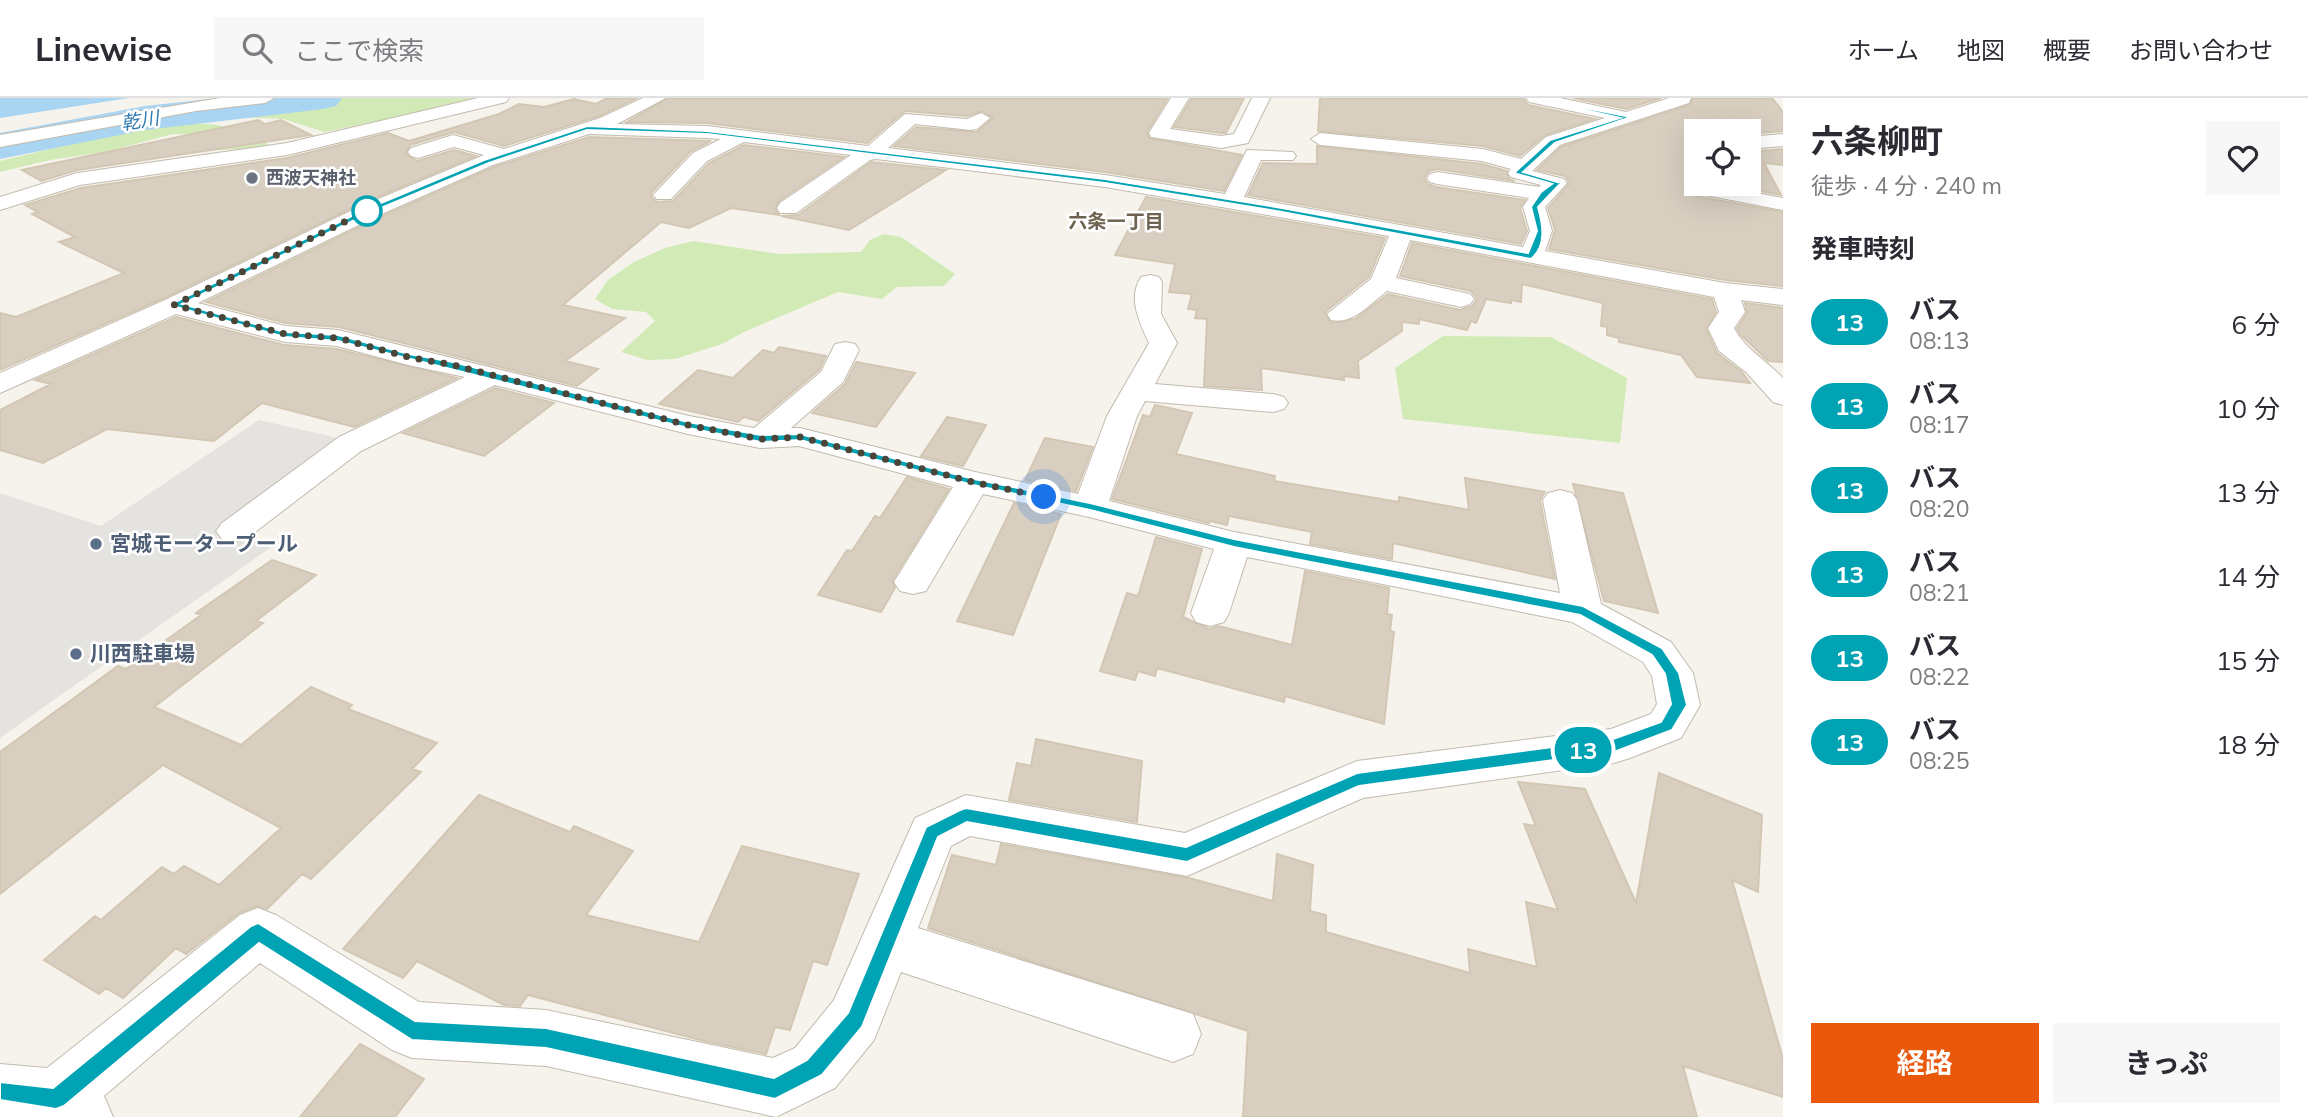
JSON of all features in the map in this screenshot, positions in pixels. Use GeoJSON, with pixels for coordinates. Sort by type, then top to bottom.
{"type":"FeatureCollection","features":[{"type":"Feature","properties":{"kind":"street"},"geometry":{"type":"LineString","coordinates":[[0,141],[196,106],[265,98]]}},
{"type":"Feature","properties":{"kind":"street"},"geometry":{"type":"LineString","coordinates":[[0,204],[77,180],[287,149],[500,98]]}},
{"type":"Feature","properties":{"kind":"street"},"geometry":{"type":"LineString","coordinates":[[0,384],[174,305],[367,212],[506,155],[582,129],[657,98]]}},
{"type":"Feature","properties":{"kind":"street"},"geometry":{"type":"LineString","coordinates":[[1180,98],[1158,133],[1221,142],[1241,139],[1261,98]]}},
{"type":"Feature","properties":{"kind":"street"},"geometry":{"type":"LineString","coordinates":[[1543,99],[1628,117]]}},
{"type":"Feature","properties":{"kind":"street"},"geometry":{"type":"LineString","coordinates":[[1531,256],[1541,231],[1534,207],[1543,194],[1557,183],[1518,173],[1524,166],[1553,141],[1683,99]]}},
{"type":"Feature","properties":{"kind":"street"},"geometry":{"type":"LineString","coordinates":[[803,204],[911,118],[971,125],[981,118]]}},
{"type":"Feature","properties":{"kind":"street"},"geometry":{"type":"LineString","coordinates":[[542,122],[582,129],[707,132],[869,153],[953,157],[1010,170],[1105,181],[1179,204],[1231,203],[1378,227],[1401,234],[1725,291],[1783,297]]}},
{"type":"Feature","properties":{"kind":"street"},"geometry":{"type":"LineString","coordinates":[[664,195],[700,157],[738,138]]}},
{"type":"Feature","properties":{"kind":"street"},"geometry":{"type":"LineString","coordinates":[[1320,139],[1483,155],[1524,166]]}},
{"type":"Feature","properties":{"kind":"street"},"geometry":{"type":"LineString","coordinates":[[1761,142],[1783,140]]}},
{"type":"Feature","properties":{"kind":"street"},"geometry":{"type":"LineString","coordinates":[[418,152],[453,141],[506,155]]}},
{"type":"Feature","properties":{"kind":"street"},"geometry":{"type":"LineString","coordinates":[[1010,170],[1034,151]]}},
{"type":"Feature","properties":{"kind":"street"},"geometry":{"type":"LineString","coordinates":[[1231,203],[1254,154],[1286,156]]}},
{"type":"Feature","properties":{"kind":"street"},"geometry":{"type":"LineString","coordinates":[[1105,181],[1121,164]]}},
{"type":"Feature","properties":{"kind":"street"},"geometry":{"type":"LineString","coordinates":[[1437,178],[1543,194]]}},
{"type":"Feature","properties":{"kind":"street"},"geometry":{"type":"LineString","coordinates":[[1740,196],[1783,204]]}},
{"type":"Feature","properties":{"kind":"street"},"geometry":{"type":"LineString","coordinates":[[1340,314],[1382,283],[1401,234]]}},
{"type":"Feature","properties":{"kind":"street"},"geometry":{"type":"LineString","coordinates":[[1090,507],[1122,416],[1163,343],[1148,314],[1150,282]]}},
{"type":"Feature","properties":{"kind":"street"},"geometry":{"type":"LineString","coordinates":[[1382,283],[1461,299]]}},
{"type":"Feature","properties":{"kind":"street"},"geometry":{"type":"LineString","coordinates":[[1725,291],[1732,312],[1721,328],[1729,345],[1769,367],[1783,396]]}},
{"type":"Feature","properties":{"kind":"street"},"geometry":{"type":"LineString","coordinates":[[0,1093],[70,1108],[258,932],[412,1030],[546,1038],[775,1088],[815,1068],[855,1020],[932,832],[966,815],[1187,855],[1357,780],[1614,746],[1666,726],[1679,705],[1672,673],[1657,652],[1583,611],[1234,543],[1090,507],[973,482],[800,437],[761,439],[688,425],[338,338],[285,334],[174,305]]}},
{"type":"Feature","properties":{"kind":"street"},"geometry":{"type":"LineString","coordinates":[[761,439],[833,376],[845,350]]}},
{"type":"Feature","properties":{"kind":"street"},"geometry":{"type":"LineString","coordinates":[[234,531],[350,444],[492,375]]}},
{"type":"Feature","properties":{"kind":"street"},"geometry":{"type":"LineString","coordinates":[[1135,391],[1273,403]]}},
{"type":"Feature","properties":{"kind":"street"},"geometry":{"type":"LineString","coordinates":[[913,582],[973,482]]}},
{"type":"Feature","properties":{"kind":"street"},"geometry":{"type":"LineString","coordinates":[[1560,500],[1583,611]]}},
{"type":"Feature","properties":{"kind":"street"},"geometry":{"type":"LineString","coordinates":[[1210,613],[1234,543]]}},
{"type":"Feature","properties":{"kind":"street"},"geometry":{"type":"LineString","coordinates":[[886,943],[1172,1034]]}},
{"type":"Feature","properties":{"kind":"green space"},"geometry":{"type":"Polygon","coordinates":[[[328,98],[487,98],[325,132],[283,119],[206,116],[204,113],[328,98]]]}},
{"type":"Feature","properties":{"kind":"green space"},"geometry":{"type":"Polygon","coordinates":[[[168,121],[218,125],[265,141],[269,148],[220,150],[194,135],[173,134],[105,152],[50,160],[0,172],[0,161],[168,121]]]}},
{"type":"Feature","properties":{"kind":"green space"},"geometry":{"type":"Polygon","coordinates":[[[884,234],[901,237],[955,274],[944,286],[897,287],[882,299],[838,292],[722,344],[675,359],[647,360],[621,352],[655,321],[646,312],[612,309],[595,299],[608,280],[634,262],[665,248],[693,241],[779,254],[861,252],[870,240],[884,234]]]}},
{"type":"Feature","properties":{"kind":"green space"},"geometry":{"type":"Polygon","coordinates":[[[1443,336],[1551,337],[1627,378],[1620,443],[1403,419],[1395,368],[1443,336]]]}},
{"type":"Feature","properties":{"kind":"shaded area","name":"宮城モータープール"},"geometry":{"type":"Polygon","coordinates":[[[259,420],[343,439],[216,537],[243,537],[270,548],[0,738],[0,493],[101,526],[259,420]]]}},
{"type":"Feature","properties":{"kind":"water"},"geometry":{"type":"Polygon","coordinates":[[[0,98],[129,98],[0,118],[0,98]]]}},
{"type":"Feature","properties":{"kind":"building"},"geometry":{"type":"Polygon","coordinates":[[[607,98],[637,98],[599,116],[504,146],[454,132],[410,145],[406,154],[417,161],[454,150],[476,156],[358,205],[164,298],[0,370],[0,313],[16,317],[124,273],[59,242],[75,237],[32,214],[38,212],[25,205],[81,188],[287,158],[388,133],[409,141],[499,114],[519,104],[544,107],[574,99],[596,104],[607,98]]]}},
{"type":"Feature","properties":{"kind":"building"},"geometry":{"type":"Polygon","coordinates":[[[668,98],[1168,98],[1147,132],[1149,138],[1242,155],[1224,191],[1105,172],[894,146],[916,127],[977,132],[993,118],[982,111],[967,116],[905,111],[867,143],[707,123],[627,122],[668,98]]]}},
{"type":"Feature","properties":{"kind":"building"},"geometry":{"type":"Polygon","coordinates":[[[1192,98],[1244,98],[1226,133],[1221,133],[1174,127],[1192,98]]]}},
{"type":"Feature","properties":{"kind":"building"},"geometry":{"type":"Polygon","coordinates":[[[1320,98],[1523,98],[1528,105],[1595,119],[1545,135],[1520,156],[1483,146],[1318,131],[1320,98]]]}},
{"type":"Feature","properties":{"kind":"building"},"geometry":{"type":"Polygon","coordinates":[[[1573,98],[1661,98],[1626,109],[1573,98]]]}},
{"type":"Feature","properties":{"kind":"building"},"geometry":{"type":"Polygon","coordinates":[[[1693,98],[1772,98],[1783,112],[1783,131],[1761,133],[1761,119],[1684,119],[1684,196],[1783,212],[1783,286],[1725,280],[1549,249],[1555,230],[1548,208],[1570,183],[1565,176],[1537,170],[1561,147],[1690,105],[1693,98]]]}},
{"type":"Feature","properties":{"kind":"building"},"geometry":{"type":"Polygon","coordinates":[[[258,120],[265,124],[281,120],[311,135],[77,170],[41,181],[22,170],[258,120]]]}},
{"type":"Feature","properties":{"kind":"building"},"geometry":{"type":"Polygon","coordinates":[[[589,137],[711,141],[691,151],[651,193],[651,197],[657,202],[673,201],[709,163],[744,145],[844,157],[779,201],[775,209],[779,215],[731,208],[689,228],[661,222],[563,305],[625,318],[565,361],[598,369],[577,386],[339,327],[285,323],[206,302],[376,219],[494,167],[589,137]]]}},
{"type":"Feature","properties":{"kind":"building"},"geometry":{"type":"Polygon","coordinates":[[[1317,146],[1482,164],[1507,171],[1509,179],[1515,181],[1437,169],[1429,171],[1424,178],[1428,184],[1436,187],[1525,200],[1520,208],[1527,231],[1521,244],[1248,195],[1263,163],[1317,164],[1317,146]]]}},
{"type":"Feature","properties":{"kind":"building"},"geometry":{"type":"Polygon","coordinates":[[[1783,149],[1783,165],[1764,163],[1781,195],[1761,191],[1761,151],[1783,149]]]}},
{"type":"Feature","properties":{"kind":"building"},"geometry":{"type":"Polygon","coordinates":[[[871,162],[946,170],[849,230],[781,216],[798,215],[871,162]]]}},
{"type":"Feature","properties":{"kind":"building"},"geometry":{"type":"Polygon","coordinates":[[[1146,197],[1385,238],[1369,277],[1325,312],[1331,323],[1355,319],[1388,294],[1460,310],[1472,306],[1477,299],[1471,291],[1400,276],[1412,243],[1712,299],[1716,312],[1706,329],[1717,353],[1742,372],[1750,383],[1697,377],[1681,355],[1619,342],[1619,338],[1607,335],[1607,327],[1601,326],[1603,303],[1522,284],[1521,302],[1486,299],[1476,323],[1471,321],[1467,330],[1419,319],[1419,324],[1402,322],[1402,331],[1358,361],[1359,378],[1344,376],[1344,380],[1261,368],[1262,390],[1204,386],[1207,319],[1195,318],[1197,310],[1188,309],[1192,294],[1169,292],[1175,264],[1115,255],[1146,197]]]}},
{"type":"Feature","properties":{"kind":"building"},"geometry":{"type":"Polygon","coordinates":[[[1745,303],[1783,308],[1783,362],[1768,361],[1740,334],[1737,328],[1747,313],[1745,303]]]}},
{"type":"Feature","properties":{"kind":"building"},"geometry":{"type":"Polygon","coordinates":[[[176,317],[284,345],[337,349],[457,378],[354,427],[262,403],[214,441],[107,429],[43,463],[0,450],[0,410],[51,384],[35,380],[176,317]]]}},
{"type":"Feature","properties":{"kind":"building"},"geometry":{"type":"Polygon","coordinates":[[[779,347],[826,356],[819,370],[758,421],[744,417],[738,422],[659,404],[698,370],[733,378],[763,350],[774,353],[779,347]]]}},
{"type":"Feature","properties":{"kind":"building"},"geometry":{"type":"Polygon","coordinates":[[[856,362],[915,373],[876,427],[812,413],[845,384],[856,362]]]}},
{"type":"Feature","properties":{"kind":"building"},"geometry":{"type":"Polygon","coordinates":[[[495,388],[554,403],[484,456],[403,433],[495,388]]]}},
{"type":"Feature","properties":{"kind":"building"},"geometry":{"type":"Polygon","coordinates":[[[1155,405],[1192,413],[1176,454],[1275,476],[1274,481],[1399,502],[1399,497],[1469,510],[1465,478],[1545,492],[1540,500],[1555,579],[1393,543],[1392,559],[1310,544],[1312,532],[1229,516],[1227,525],[1209,523],[1112,499],[1143,415],[1150,417],[1155,405]]]}},
{"type":"Feature","properties":{"kind":"building"},"geometry":{"type":"Polygon","coordinates":[[[947,417],[986,425],[963,466],[921,456],[947,417]]]}},
{"type":"Feature","properties":{"kind":"building"},"geometry":{"type":"Polygon","coordinates":[[[1045,438],[1093,447],[1076,491],[1025,480],[1045,438]]]}},
{"type":"Feature","properties":{"kind":"building"},"geometry":{"type":"Polygon","coordinates":[[[907,477],[949,489],[892,581],[895,588],[881,612],[818,595],[847,550],[852,551],[875,516],[880,518],[907,477]]]}},
{"type":"Feature","properties":{"kind":"building"},"geometry":{"type":"Polygon","coordinates":[[[1573,484],[1623,493],[1658,613],[1604,601],[1573,484]]]}},
{"type":"Feature","properties":{"kind":"building"},"geometry":{"type":"Polygon","coordinates":[[[1014,503],[1061,514],[1013,635],[957,621],[1014,503]]]}},
{"type":"Feature","properties":{"kind":"building"},"geometry":{"type":"Polygon","coordinates":[[[1156,537],[1202,549],[1183,617],[1209,629],[1219,626],[1292,645],[1305,571],[1389,588],[1387,614],[1392,615],[1390,631],[1394,632],[1384,724],[1285,696],[1284,702],[1157,668],[1155,676],[1138,671],[1135,680],[1100,671],[1127,593],[1138,596],[1156,537]]]}},
{"type":"Feature","properties":{"kind":"building"},"geometry":{"type":"Polygon","coordinates":[[[272,560],[316,575],[256,621],[263,623],[154,707],[241,745],[311,687],[352,705],[348,709],[437,743],[412,769],[421,772],[311,879],[302,874],[267,909],[257,906],[239,913],[186,954],[176,948],[123,998],[106,988],[99,994],[44,960],[95,916],[101,920],[162,867],[174,874],[184,866],[219,885],[281,828],[163,765],[0,894],[0,752],[118,666],[126,669],[201,615],[196,613],[272,560]]]}},
{"type":"Feature","properties":{"kind":"building"},"geometry":{"type":"Polygon","coordinates":[[[1036,739],[1142,761],[1137,822],[1009,800],[1017,763],[1031,766],[1036,739]]]}},
{"type":"Feature","properties":{"kind":"building"},"geometry":{"type":"Polygon","coordinates":[[[1659,773],[1762,815],[1758,892],[1732,880],[1783,1059],[1783,1097],[1683,1066],[1697,1117],[1243,1117],[1248,1031],[928,928],[952,855],[996,865],[1001,844],[1189,878],[1273,901],[1277,854],[1313,865],[1310,911],[1326,915],[1326,932],[1470,973],[1468,949],[1537,967],[1526,902],[1558,910],[1524,824],[1536,826],[1518,782],[1585,789],[1636,903],[1659,773]]]}},
{"type":"Feature","properties":{"kind":"building"},"geometry":{"type":"Polygon","coordinates":[[[479,795],[570,832],[574,826],[633,851],[586,915],[699,942],[742,846],[859,874],[827,965],[813,961],[790,1030],[775,1027],[766,1054],[704,1041],[528,995],[520,1006],[504,1005],[417,961],[403,978],[343,949],[479,795]]]}},
{"type":"Feature","properties":{"kind":"building"},"geometry":{"type":"Polygon","coordinates":[[[360,1044],[424,1079],[395,1117],[300,1117],[360,1044]]]}},
{"type":"Feature","properties":{"kind":"waterway","name":"乾川"},"geometry":{"type":"LineString","coordinates":[[0,146],[145,118],[323,98]]}},
{"type":"Feature","properties":{"kind":"bus line","name":"13"},"geometry":{"type":"LineString","coordinates":[[0,1093],[56,1099],[258,932],[412,1030],[546,1038],[775,1088],[815,1068],[855,1020],[932,832],[966,815],[1187,855],[1357,780],[1614,746],[1666,726],[1679,705],[1672,673],[1657,652],[1583,611],[1234,543],[1090,507],[973,482],[800,437],[761,439],[688,425],[338,338],[285,334],[174,305],[367,212],[486,161],[587,128],[707,132],[738,138],[1105,181],[1282,210],[1531,256],[1541,231],[1534,207],[1543,194],[1557,183],[1518,173],[1553,141],[1628,117],[1535,98]]}},
{"type":"Feature","properties":{"kind":"place","name":"西波天神社"},"geometry":{"type":"Point","coordinates":[252,178]}},
{"type":"Feature","properties":{"kind":"place","name":"宮城モータープール"},"geometry":{"type":"Point","coordinates":[96,544]}},
{"type":"Feature","properties":{"kind":"place","name":"川西駐車場"},"geometry":{"type":"Point","coordinates":[76,654]}},
{"type":"Feature","properties":{"kind":"district","name":"六条一丁目"},"geometry":{"type":"Point","coordinates":[1116,221]}},
{"type":"Feature","properties":{"kind":"route"},"geometry":{"type":"LineString","coordinates":[[367,211],[174,305],[285,334],[338,338],[688,425],[761,439],[800,437],[973,482],[1044,497]]}}]}
